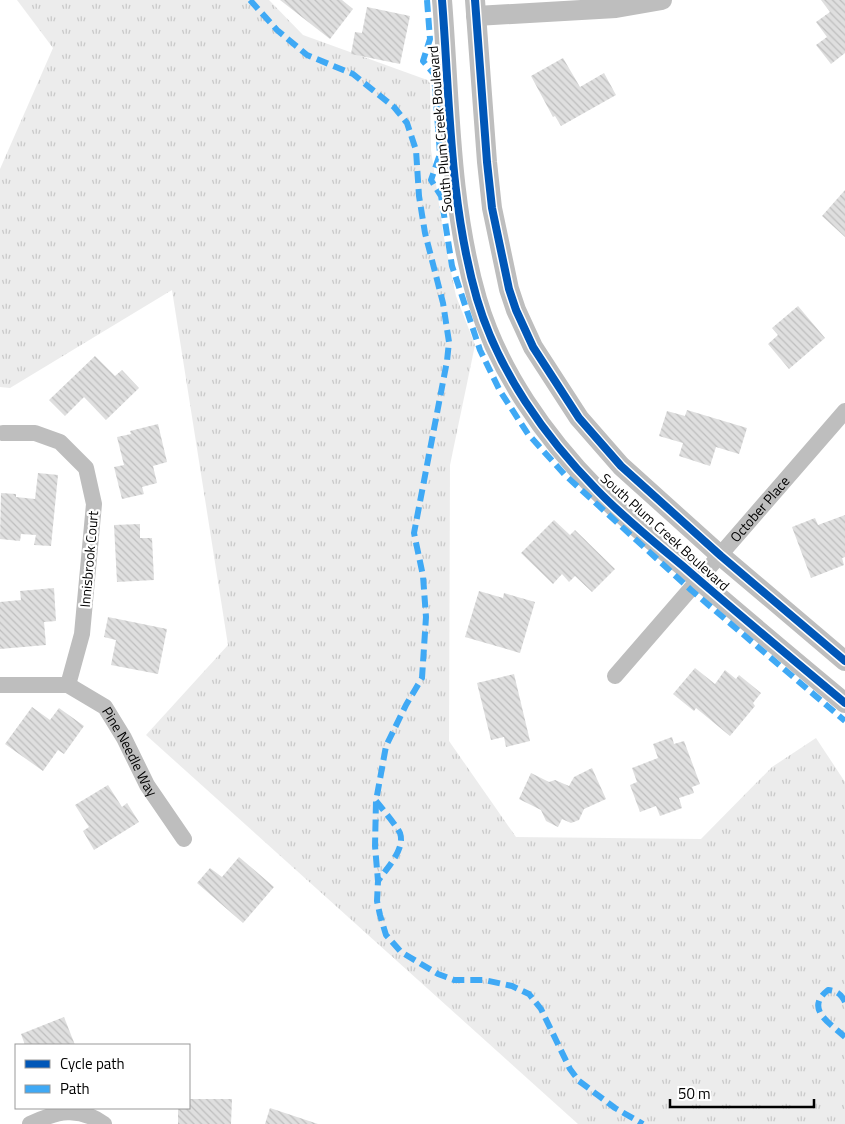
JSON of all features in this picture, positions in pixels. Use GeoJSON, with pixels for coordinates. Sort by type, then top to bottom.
{"type":"FeatureCollection","features":[{"type":"Feature","properties":{"kind":"street","name":"South Plum Creek Boulevard"},"geometry":{"type":"LineString","coordinates":[[442,0],[458,213],[477,298],[503,364],[552,438],[596,489],[620,513],[845,703]]}},
{"type":"Feature","properties":{"kind":"street"},"geometry":{"type":"LineString","coordinates":[[476,8],[616,8],[662,0]]}},
{"type":"Feature","properties":{"kind":"street","name":"South Plum Creek Boulevard"},"geometry":{"type":"LineString","coordinates":[[476,8],[492,208],[510,288],[524,328],[537,354],[578,418],[644,488],[845,661]]}},
{"type":"Feature","properties":{"kind":"street","name":"October Place"},"geometry":{"type":"LineString","coordinates":[[615,676],[845,411]]}},
{"type":"Feature","properties":{"kind":"street","name":"Innisbrook Court"},"geometry":{"type":"LineString","coordinates":[[3,432],[35,433],[60,442],[86,468],[94,504],[94,514],[82,634],[68,685]]}},
{"type":"Feature","properties":{"kind":"street"},"geometry":{"type":"LineString","coordinates":[[0,686],[68,685]]}},
{"type":"Feature","properties":{"kind":"street","name":"Pine Needle Way"},"geometry":{"type":"LineString","coordinates":[[68,685],[105,707],[124,738],[147,786],[184,839]]}},
{"type":"Feature","properties":{"kind":"street"},"geometry":{"type":"LineString","coordinates":[[30,1124],[48,1115],[73,1111],[94,1117],[104,1124]]}},
{"type":"Feature","properties":{"kind":"green space"},"geometry":{"type":"Polygon","coordinates":[[[17,0],[269,0],[303,35],[430,81],[431,150],[444,238],[456,296],[475,345],[450,465],[449,741],[516,837],[701,839],[772,767],[816,738],[845,782],[845,1124],[578,1124],[146,735],[228,645],[172,290],[10,388],[0,387],[0,169],[53,48],[17,0]]]}},
{"type":"Feature","properties":{"kind":"building"},"geometry":{"type":"Polygon","coordinates":[[[280,0],[342,0],[353,9],[330,39],[280,0]]]}},
{"type":"Feature","properties":{"kind":"building"},"geometry":{"type":"Polygon","coordinates":[[[821,0],[845,0],[845,53],[831,64],[816,45],[827,37],[816,22],[830,12],[821,0]]]}},
{"type":"Feature","properties":{"kind":"building"},"geometry":{"type":"Polygon","coordinates":[[[367,7],[410,16],[400,64],[351,54],[355,32],[362,33],[367,7]]]}},
{"type":"Feature","properties":{"kind":"building"},"geometry":{"type":"Polygon","coordinates":[[[563,58],[580,87],[604,73],[616,95],[561,126],[555,116],[553,117],[531,76],[563,58]]]}},
{"type":"Feature","properties":{"kind":"building"},"geometry":{"type":"Polygon","coordinates":[[[845,190],[845,237],[822,216],[845,190]]]}},
{"type":"Feature","properties":{"kind":"building"},"geometry":{"type":"Polygon","coordinates":[[[798,306],[825,338],[789,369],[768,344],[778,335],[772,328],[798,306]]]}},
{"type":"Feature","properties":{"kind":"building"},"geometry":{"type":"Polygon","coordinates":[[[95,356],[115,376],[122,370],[139,388],[106,420],[84,397],[65,416],[49,400],[95,356]]]}},
{"type":"Feature","properties":{"kind":"building"},"geometry":{"type":"Polygon","coordinates":[[[687,410],[747,428],[739,454],[716,447],[710,466],[679,456],[683,443],[659,436],[667,411],[685,416],[687,410]]]}},
{"type":"Feature","properties":{"kind":"building"},"geometry":{"type":"Polygon","coordinates":[[[158,424],[167,462],[153,466],[157,483],[142,487],[144,494],[122,499],[114,467],[124,465],[117,437],[131,434],[130,431],[158,424]]]}},
{"type":"Feature","properties":{"kind":"building"},"geometry":{"type":"Polygon","coordinates":[[[38,473],[58,475],[51,546],[34,545],[36,535],[21,534],[20,541],[0,539],[1,493],[16,494],[16,497],[35,499],[38,473]]]}},
{"type":"Feature","properties":{"kind":"building"},"geometry":{"type":"Polygon","coordinates":[[[845,515],[845,557],[842,558],[844,565],[811,578],[792,527],[815,518],[818,525],[845,515]]]}},
{"type":"Feature","properties":{"kind":"building"},"geometry":{"type":"Polygon","coordinates":[[[554,520],[570,535],[575,530],[615,569],[592,592],[575,576],[569,582],[562,574],[553,584],[521,553],[554,520]]]}},
{"type":"Feature","properties":{"kind":"building"},"geometry":{"type":"Polygon","coordinates":[[[140,524],[140,538],[152,538],[154,580],[117,582],[114,525],[140,524]]]}},
{"type":"Feature","properties":{"kind":"building"},"geometry":{"type":"Polygon","coordinates":[[[54,588],[56,621],[44,622],[46,645],[0,649],[0,602],[21,600],[20,591],[54,588]]]}},
{"type":"Feature","properties":{"kind":"building"},"geometry":{"type":"Polygon","coordinates":[[[479,591],[503,598],[504,593],[535,602],[520,653],[465,637],[479,591]]]}},
{"type":"Feature","properties":{"kind":"building"},"geometry":{"type":"Polygon","coordinates":[[[108,617],[167,629],[158,674],[111,665],[116,640],[104,637],[108,617]]]}},
{"type":"Feature","properties":{"kind":"building"},"geometry":{"type":"Polygon","coordinates":[[[695,668],[715,684],[725,670],[736,679],[739,675],[761,693],[753,703],[755,706],[730,736],[696,708],[694,711],[673,694],[695,668]]]}},
{"type":"Feature","properties":{"kind":"building"},"geometry":{"type":"Polygon","coordinates":[[[514,674],[530,741],[506,747],[504,737],[491,740],[477,683],[514,674]]]}},
{"type":"Feature","properties":{"kind":"building"},"geometry":{"type":"Polygon","coordinates":[[[32,707],[50,720],[59,708],[84,726],[64,754],[58,750],[43,771],[5,744],[32,707]]]}},
{"type":"Feature","properties":{"kind":"building"},"geometry":{"type":"Polygon","coordinates":[[[672,737],[674,744],[684,741],[700,784],[692,787],[694,793],[679,798],[682,808],[660,816],[656,806],[640,812],[630,785],[637,782],[632,768],[658,758],[653,744],[672,737]]]}},
{"type":"Feature","properties":{"kind":"building"},"geometry":{"type":"Polygon","coordinates":[[[592,768],[606,799],[584,809],[579,820],[571,823],[562,819],[558,827],[546,821],[541,810],[519,799],[531,773],[549,782],[555,780],[569,786],[574,777],[592,768]]]}},
{"type":"Feature","properties":{"kind":"building"},"geometry":{"type":"Polygon","coordinates":[[[108,785],[122,807],[127,803],[139,822],[94,850],[83,831],[89,827],[75,805],[108,785]]]}},
{"type":"Feature","properties":{"kind":"building"},"geometry":{"type":"Polygon","coordinates":[[[239,857],[274,887],[243,923],[197,883],[210,868],[222,877],[239,857]]]}},
{"type":"Feature","properties":{"kind":"building"},"geometry":{"type":"Polygon","coordinates":[[[64,1017],[75,1044],[25,1044],[21,1034],[64,1017]]]}},
{"type":"Feature","properties":{"kind":"building"},"geometry":{"type":"Polygon","coordinates":[[[190,1099],[232,1099],[231,1124],[178,1124],[178,1109],[190,1109],[190,1099]]]}},
{"type":"Feature","properties":{"kind":"building"},"geometry":{"type":"Polygon","coordinates":[[[270,1108],[318,1124],[265,1124],[270,1108]]]}},
{"type":"Feature","properties":{"kind":"marked path"},"geometry":{"type":"LineString","coordinates":[[250,0],[277,30],[307,55],[353,74],[394,107],[407,123],[416,150],[419,196],[425,233],[443,303],[449,342],[414,533],[423,576],[426,617],[422,678],[406,705],[386,746],[376,801],[377,901],[386,935],[401,952],[438,974],[454,980],[484,980],[512,986],[529,994],[541,1009],[570,1069],[579,1081],[615,1108],[643,1124]]}},
{"type":"Feature","properties":{"kind":"marked path"},"geometry":{"type":"LineString","coordinates":[[427,0],[430,39],[423,61],[434,74],[440,154],[431,180],[441,196],[452,266],[480,350],[500,391],[528,434],[565,475],[691,590],[845,721]]}},
{"type":"Feature","properties":{"kind":"marked path"},"geometry":{"type":"LineString","coordinates":[[376,801],[399,830],[401,839],[398,852],[378,881]]}},
{"type":"Feature","properties":{"kind":"marked path"},"geometry":{"type":"LineString","coordinates":[[845,1002],[838,993],[828,990],[818,1003],[822,1015],[845,1037]]}},
{"type":"Feature","properties":{"kind":"cycle path"},"geometry":{"type":"LineString","coordinates":[[442,0],[452,151],[461,225],[477,299],[486,326],[510,377],[525,402],[559,448],[607,500],[650,539],[845,703]]}},
{"type":"Feature","properties":{"kind":"cycle path"},"geometry":{"type":"LineString","coordinates":[[475,0],[492,208],[509,289],[516,310],[533,347],[579,418],[621,466],[721,556],[845,661]]}}]}
